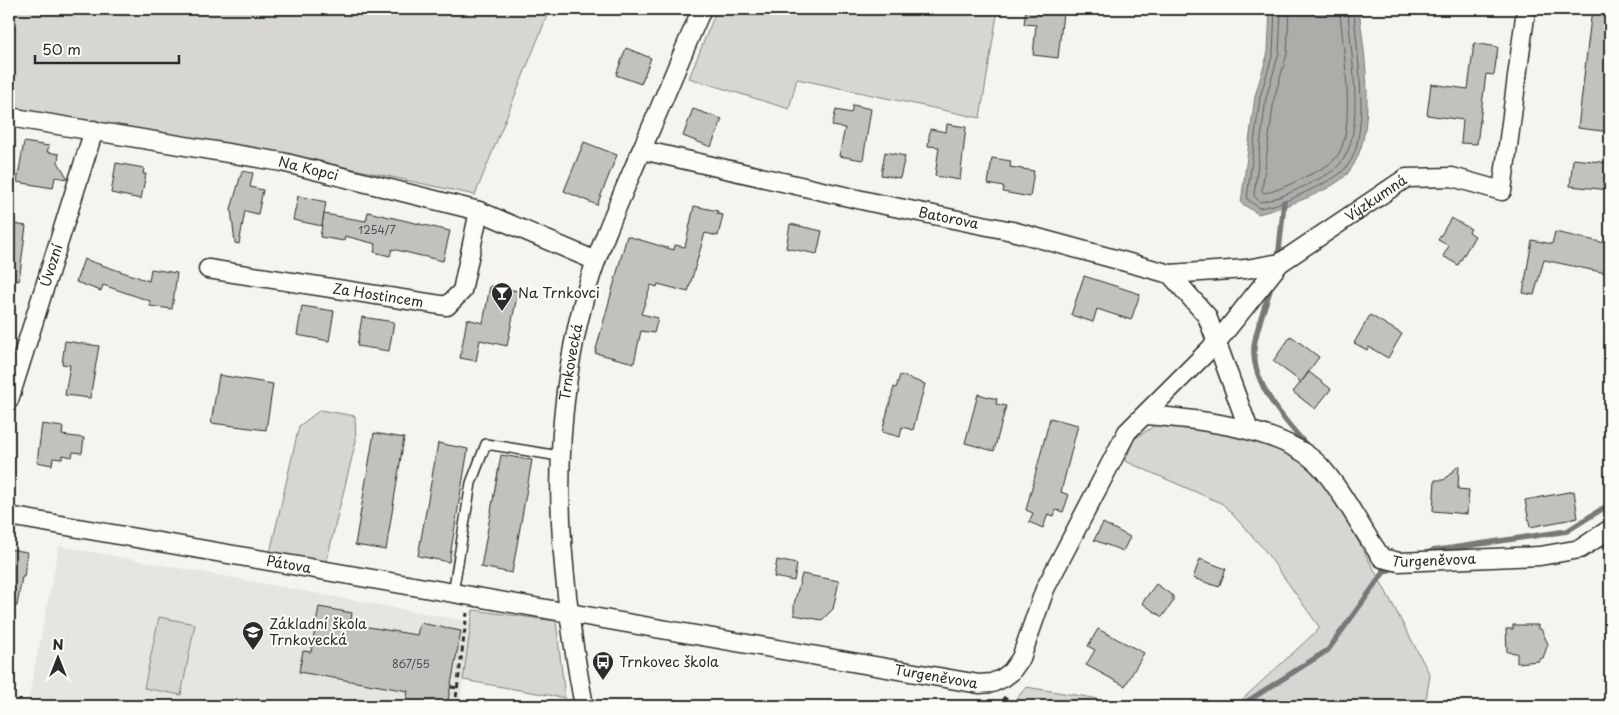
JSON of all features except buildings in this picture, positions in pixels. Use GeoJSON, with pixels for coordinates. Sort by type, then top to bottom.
{"type":"FeatureCollection","features":[{"type":"Feature","properties":{"kind":"street","name":"Trnkovecká"},"geometry":{"type":"LineString","coordinates":[[584,706],[569,613],[560,520],[559,456],[565,399],[576,333],[596,261],[702,9]]}},
{"type":"Feature","properties":{"kind":"street","name":"Výzkumná"},"geometry":{"type":"LineString","coordinates":[[1146,415],[1216,342],[1280,263],[1406,178],[1452,177],[1502,192],[1526,9]]}},
{"type":"Feature","properties":{"kind":"street","name":"Na Kopci"},"geometry":{"type":"LineString","coordinates":[[9,117],[282,162],[479,211],[596,261]]}},
{"type":"Feature","properties":{"kind":"street","name":"Úvozní"},"geometry":{"type":"LineString","coordinates":[[9,400],[94,130]]}},
{"type":"Feature","properties":{"kind":"street","name":"Batorova"},"geometry":{"type":"LineString","coordinates":[[642,150],[874,203],[1012,231],[1170,274]]}},
{"type":"Feature","properties":{"kind":"street","name":"Za Hostincem"},"geometry":{"type":"LineString","coordinates":[[208,269],[447,306],[462,291],[479,211]]}},
{"type":"Feature","properties":{"kind":"street"},"geometry":{"type":"LineString","coordinates":[[1170,274],[1246,268],[1280,263]]}},
{"type":"Feature","properties":{"kind":"street"},"geometry":{"type":"LineString","coordinates":[[1170,274],[1207,316],[1249,430]]}},
{"type":"Feature","properties":{"kind":"street","name":"Turgeněvova"},"geometry":{"type":"LineString","coordinates":[[569,613],[979,684],[998,682],[1011,672],[1021,658],[1045,589],[1127,432],[1146,415],[1187,418],[1249,430],[1308,456],[1320,467],[1347,501],[1363,532],[1382,558],[1399,562],[1540,556],[1580,549],[1610,530]]}},
{"type":"Feature","properties":{"kind":"street","name":"Pátova"},"geometry":{"type":"LineString","coordinates":[[9,516],[569,613]]}},
{"type":"Feature","properties":{"kind":"lane"},"geometry":{"type":"LineString","coordinates":[[461,594],[471,483],[486,444],[559,456]]}},
{"type":"Feature","properties":{"kind":"path"},"geometry":{"type":"LineString","coordinates":[[455,706],[458,688],[461,594]]}},
{"type":"Feature","properties":{"kind":"path"},"geometry":{"type":"LineString","coordinates":[[451,687],[458,688]]}},
{"type":"Feature","properties":{"kind":"shaded area"},"geometry":{"type":"Polygon","coordinates":[[[9,9],[550,9],[475,195],[289,155],[9,107],[9,9]]]}},
{"type":"Feature","properties":{"kind":"shaded area"},"geometry":{"type":"Polygon","coordinates":[[[717,9],[998,9],[980,118],[797,79],[789,109],[689,78],[717,9]]]}},
{"type":"Feature","properties":{"kind":"shaded area"},"geometry":{"type":"Polygon","coordinates":[[[320,410],[355,416],[356,441],[326,563],[270,553],[299,426],[320,410]]]}},
{"type":"Feature","properties":{"kind":"shaded area"},"geometry":{"type":"Polygon","coordinates":[[[1160,422],[1248,436],[1307,464],[1332,495],[1430,675],[1425,706],[1235,706],[1320,628],[1263,548],[1223,504],[1125,461],[1134,439],[1160,422]]]}},
{"type":"Feature","properties":{"kind":"shaded area","name":"Základní škola Trnkovecká"},"geometry":{"type":"Polygon","coordinates":[[[59,546],[472,622],[459,706],[27,706],[59,546]]]}},
{"type":"Feature","properties":{"kind":"shaded area"},"geometry":{"type":"Polygon","coordinates":[[[473,610],[556,621],[565,698],[463,680],[473,610]]]}},
{"type":"Feature","properties":{"kind":"shaded area"},"geometry":{"type":"Polygon","coordinates":[[[159,617],[195,624],[181,695],[144,688],[159,617]]]}},
{"type":"Feature","properties":{"kind":"shaded area"},"geometry":{"type":"Polygon","coordinates":[[[1026,687],[1094,698],[1110,706],[1011,706],[1026,687]]]}},
{"type":"Feature","properties":{"kind":"water"},"geometry":{"type":"Polygon","coordinates":[[[1270,9],[1359,9],[1366,71],[1366,116],[1364,138],[1358,157],[1341,180],[1319,193],[1258,214],[1241,203],[1255,96],[1268,52],[1270,9]]]}},
{"type":"Feature","properties":{"kind":"waterway"},"geometry":{"type":"LineString","coordinates":[[1278,260],[1284,202]]}},
{"type":"Feature","properties":{"kind":"waterway"},"geometry":{"type":"LineString","coordinates":[[1272,284],[1257,333],[1254,348],[1255,362],[1264,389],[1272,402],[1290,427],[1309,448]]}},
{"type":"Feature","properties":{"kind":"waterway"},"geometry":{"type":"LineString","coordinates":[[1425,554],[1432,551],[1567,531],[1610,504]]}},
{"type":"Feature","properties":{"kind":"waterway"},"geometry":{"type":"LineString","coordinates":[[1379,560],[1384,572]]}},
{"type":"Feature","properties":{"kind":"waterway"},"geometry":{"type":"LineString","coordinates":[[1240,706],[1328,650],[1384,572],[1398,566]]}},
{"type":"Feature","properties":{"kind":"place","name":"Na Trnkovci"},"geometry":{"type":"Point","coordinates":[502,312]}},
{"type":"Feature","properties":{"kind":"place","name":"Základní škola Trnkovecká"},"geometry":{"type":"Point","coordinates":[253,651]}},
{"type":"Feature","properties":{"kind":"place","name":"Trnkovec škola"},"geometry":{"type":"Point","coordinates":[603,681]}}]}
